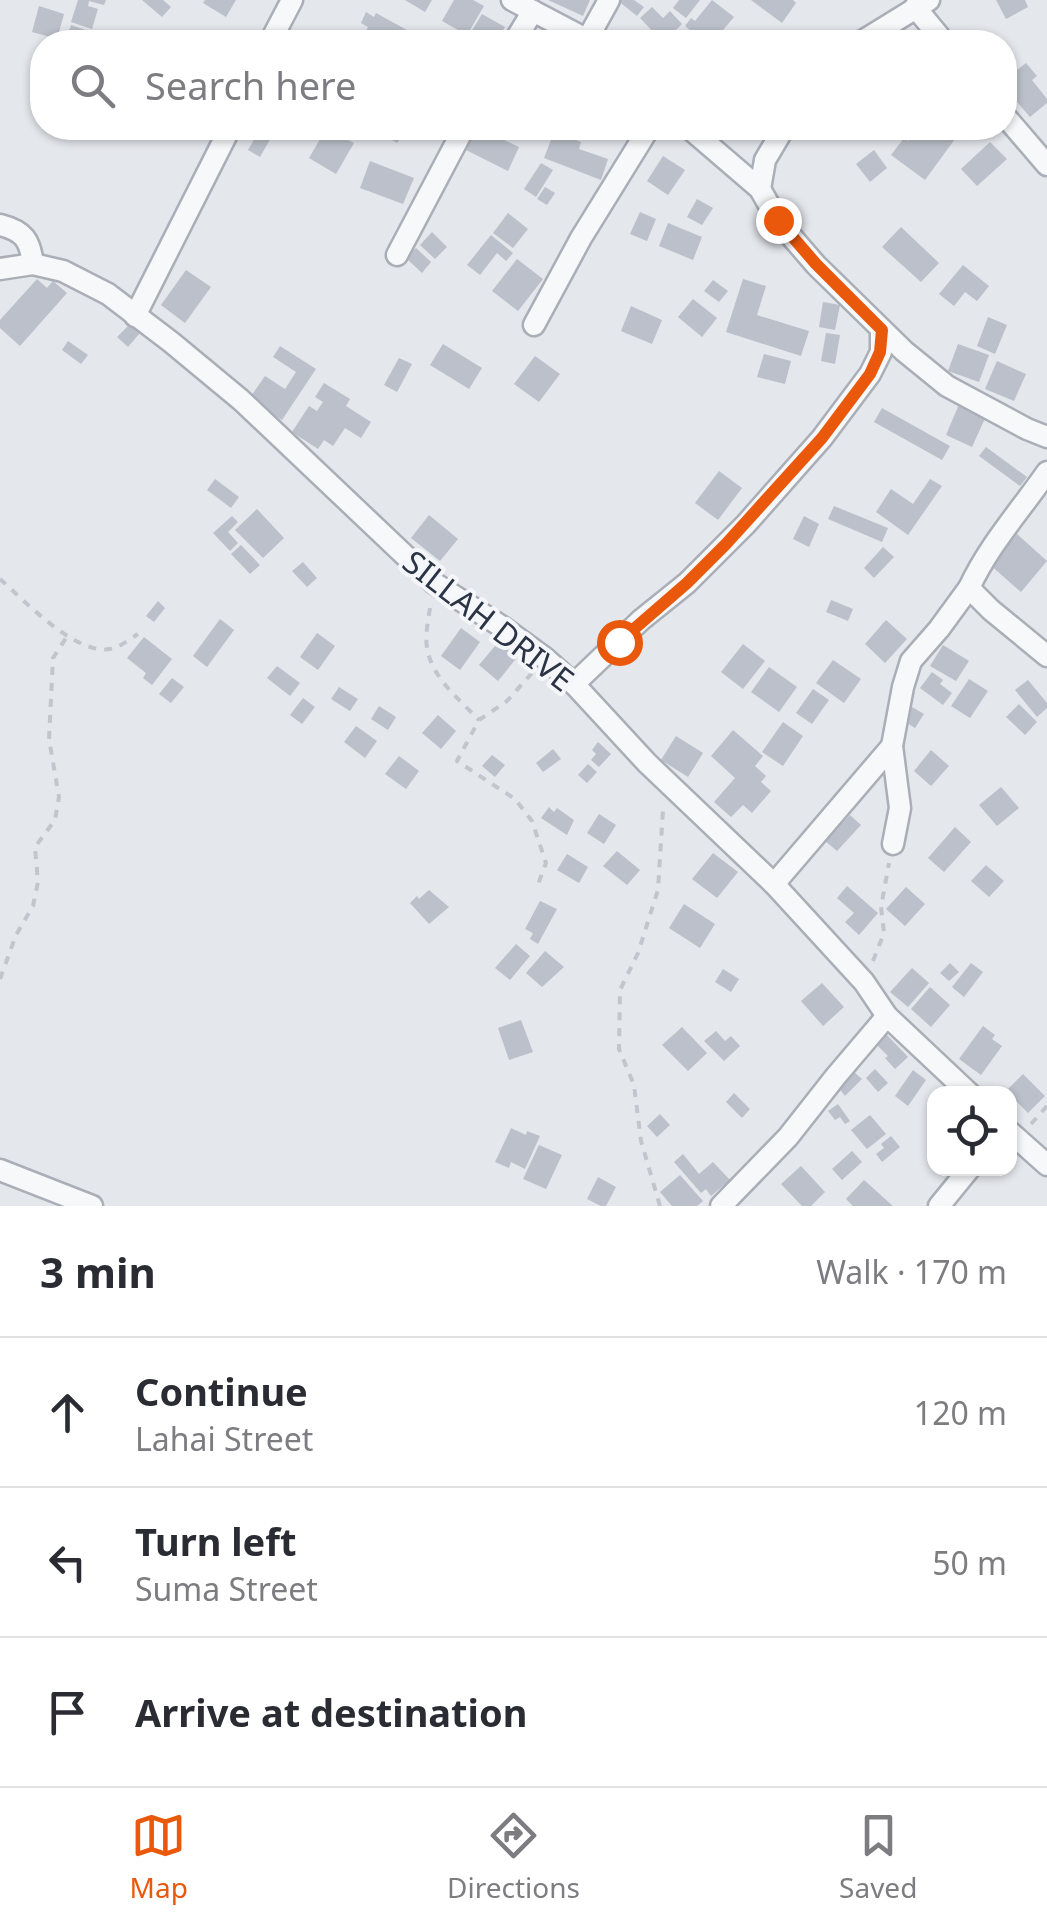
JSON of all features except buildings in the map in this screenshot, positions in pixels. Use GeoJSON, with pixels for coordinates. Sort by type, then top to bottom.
{"type":"FeatureCollection","features":[{"type":"Feature","properties":{"kind":"street"},"geometry":{"type":"LineString","coordinates":[[276,30],[292,0]]}},
{"type":"Feature","properties":{"kind":"street"},"geometry":{"type":"LineString","coordinates":[[512,0],[571,30]]}},
{"type":"Feature","properties":{"kind":"street"},"geometry":{"type":"LineString","coordinates":[[595,30],[609,0]]}},
{"type":"Feature","properties":{"kind":"street"},"geometry":{"type":"LineString","coordinates":[[880,30],[922,4],[937,30]]}},
{"type":"Feature","properties":{"kind":"street"},"geometry":{"type":"LineString","coordinates":[[521,30],[533,10]]}},
{"type":"Feature","properties":{"kind":"street"},"geometry":{"type":"LineString","coordinates":[[1017,130],[1047,165]]}},
{"type":"Feature","properties":{"kind":"street"},"geometry":{"type":"LineString","coordinates":[[136,316],[224,140]]}},
{"type":"Feature","properties":{"kind":"street"},"geometry":{"type":"LineString","coordinates":[[397,255],[458,140]]}},
{"type":"Feature","properties":{"kind":"street"},"geometry":{"type":"LineString","coordinates":[[534,325],[581,238],[642,140]]}},
{"type":"Feature","properties":{"kind":"street"},"geometry":{"type":"LineString","coordinates":[[703,140],[760,190],[778,220],[816,264],[882,330],[947,386],[1047,437]]}},
{"type":"Feature","properties":{"kind":"street"},"geometry":{"type":"LineString","coordinates":[[760,190],[765,160],[777,140]]}},
{"type":"Feature","properties":{"kind":"street"},"geometry":{"type":"LineString","coordinates":[[0,225],[23,236],[31,247],[34,264]]}},
{"type":"Feature","properties":{"kind":"street","name":"SILLAH DRIVE"},"geometry":{"type":"LineString","coordinates":[[0,269],[34,264],[63,270],[108,294],[240,400],[434,583],[545,658],[774,884],[864,982],[887,1016],[961,1086]]}},
{"type":"Feature","properties":{"kind":"street"},"geometry":{"type":"LineString","coordinates":[[574,684],[687,583],[822,438],[870,374],[880,352],[882,330]]}},
{"type":"Feature","properties":{"kind":"street"},"geometry":{"type":"LineString","coordinates":[[893,844],[900,808],[892,746],[911,661],[969,588],[994,541],[1047,472]]}},
{"type":"Feature","properties":{"kind":"street"},"geometry":{"type":"LineString","coordinates":[[969,588],[1047,656]]}},
{"type":"Feature","properties":{"kind":"street"},"geometry":{"type":"LineString","coordinates":[[774,884],[892,746]]}},
{"type":"Feature","properties":{"kind":"street"},"geometry":{"type":"LineString","coordinates":[[722,1206],[788,1137],[887,1016]]}},
{"type":"Feature","properties":{"kind":"street"},"geometry":{"type":"LineString","coordinates":[[1017,1138],[1047,1164]]}},
{"type":"Feature","properties":{"kind":"street"},"geometry":{"type":"LineString","coordinates":[[0,1170],[92,1206]]}},
{"type":"Feature","properties":{"kind":"street"},"geometry":{"type":"LineString","coordinates":[[939,1206],[963,1176]]}},
{"type":"Feature","properties":{"kind":"path"},"geometry":{"type":"LineString","coordinates":[[0,579],[50,624],[88,648],[112,649],[138,634]]}},
{"type":"Feature","properties":{"kind":"path"},"geometry":{"type":"LineString","coordinates":[[434,583],[427,648],[445,685],[479,720]]}},
{"type":"Feature","properties":{"kind":"path"},"geometry":{"type":"LineString","coordinates":[[0,979],[16,935],[33,906],[38,882],[35,848],[56,820],[59,797],[49,739],[53,658],[68,635]]}},
{"type":"Feature","properties":{"kind":"path"},"geometry":{"type":"LineString","coordinates":[[537,888],[546,863],[532,821],[515,800],[457,761],[479,720],[507,701],[545,658]]}},
{"type":"Feature","properties":{"kind":"path"},"geometry":{"type":"LineString","coordinates":[[660,1206],[641,1141],[634,1085],[619,1049],[620,990],[638,954],[658,890],[666,780]]}},
{"type":"Feature","properties":{"kind":"path"},"geometry":{"type":"LineString","coordinates":[[864,982],[884,933],[881,906],[893,844]]}},
{"type":"Feature","properties":{"kind":"route"},"geometry":{"type":"LineString","coordinates":[[619,642],[687,583],[746,524],[822,438],[870,374],[880,352],[882,330],[778,220]]}}]}
